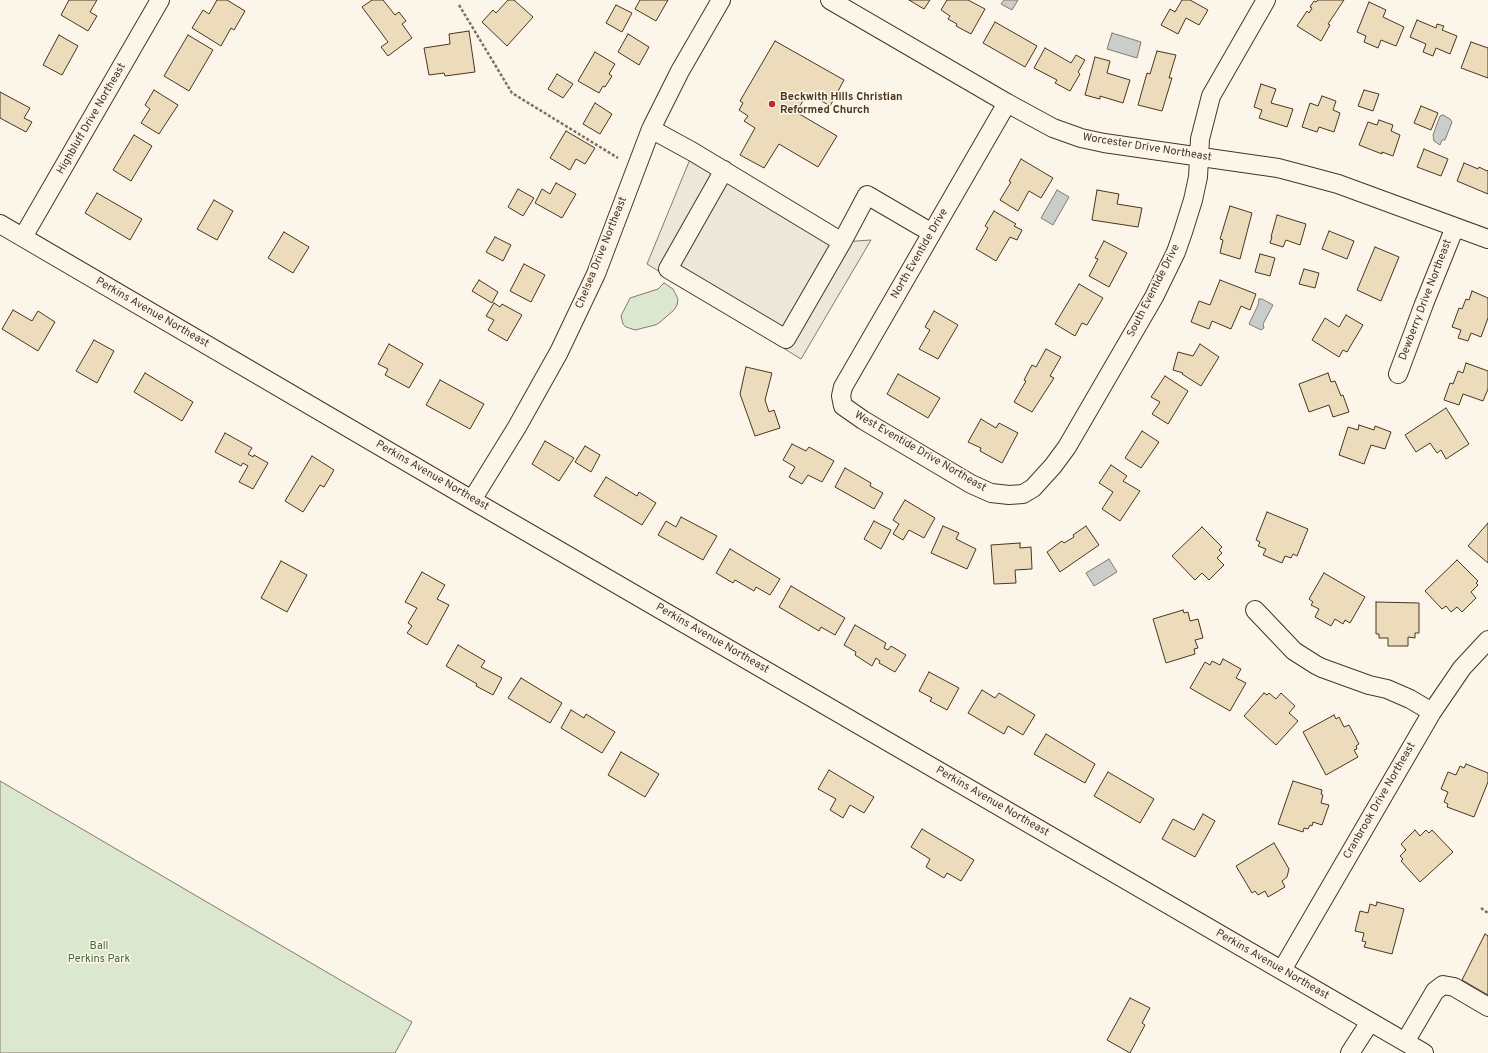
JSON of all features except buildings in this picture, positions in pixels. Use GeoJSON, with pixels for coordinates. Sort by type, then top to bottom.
{"type":"FeatureCollection","features":[{"type":"Feature","properties":{"kind":"street","name":"Highbluff Drive Northeast"},"geometry":{"type":"LineString","coordinates":[[23,237],[160,0]]}},
{"type":"Feature","properties":{"kind":"street","name":"Chelsea Drive Northeast"},"geometry":{"type":"LineString","coordinates":[[472,500],[517,427],[559,352],[596,274],[651,129],[680,71],[721,0]]}},
{"type":"Feature","properties":{"kind":"street","name":"Worcester Drive Northeast"},"geometry":{"type":"LineString","coordinates":[[830,0],[1007,103],[1053,128],[1081,138],[1104,143],[1278,168],[1335,183],[1488,239]]}},
{"type":"Feature","properties":{"kind":"street","name":"South Eventide Drive"},"geometry":{"type":"LineString","coordinates":[[1022,494],[1033,488],[1053,466],[1070,442],[1154,297],[1184,232],[1198,177],[1200,139],[1211,96],[1266,0]]}},
{"type":"Feature","properties":{"kind":"street","name":"North Eventide Drive"},"geometry":{"type":"LineString","coordinates":[[843,406],[841,396],[843,387],[1007,103]]}},
{"type":"Feature","properties":{"kind":"street"},"geometry":{"type":"LineString","coordinates":[[651,129],[724,170],[842,242]]}},
{"type":"Feature","properties":{"kind":"street"},"geometry":{"type":"LineString","coordinates":[[724,170],[668,269],[786,339],[842,242],[867,195],[932,233]]}},
{"type":"Feature","properties":{"kind":"street","name":"Perkins Avenue Northeast"},"geometry":{"type":"LineString","coordinates":[[0,224],[1424,1053]]}},
{"type":"Feature","properties":{"kind":"street","name":"Dewberry Drive Northeast"},"geometry":{"type":"LineString","coordinates":[[1398,374],[1455,227]]}},
{"type":"Feature","properties":{"kind":"street","name":"West Eventide Drive Northeast"},"geometry":{"type":"LineString","coordinates":[[843,406],[863,420],[971,484],[999,495],[1022,494]]}},
{"type":"Feature","properties":{"kind":"street"},"geometry":{"type":"LineString","coordinates":[[1255,610],[1294,651],[1316,664],[1410,699],[1432,712]]}},
{"type":"Feature","properties":{"kind":"street","name":"Cranbrook Drive Northeast"},"geometry":{"type":"LineString","coordinates":[[1282,970],[1432,712],[1462,668],[1488,640]]}},
{"type":"Feature","properties":{"kind":"street"},"geometry":{"type":"LineString","coordinates":[[1405,1042],[1435,991],[1444,985],[1454,987],[1488,1007]]}},
{"type":"Feature","properties":{"kind":"street"},"geometry":{"type":"LineString","coordinates":[[1350,1053],[1370,1022]]}},
{"type":"Feature","properties":{"kind":"path"},"geometry":{"type":"LineString","coordinates":[[459,4],[512,93],[618,158]]}},
{"type":"Feature","properties":{"kind":"path"},"geometry":{"type":"LineString","coordinates":[[1481,908],[1488,912]]}},
{"type":"Feature","properties":{"kind":"green space"},"geometry":{"type":"Polygon","coordinates":[[[664,283],[673,289],[678,299],[674,310],[655,325],[635,330],[626,327],[623,324],[621,316],[630,298],[658,289],[664,283]]]}},
{"type":"Feature","properties":{"kind":"green space","name":"Ball Perkins Park"},"geometry":{"type":"Polygon","coordinates":[[[0,781],[412,1022],[395,1053],[0,1053],[0,781]]]}},
{"type":"Feature","properties":{"kind":"shaded area"},"geometry":{"type":"Polygon","coordinates":[[[1004,0],[1018,0],[1012,10],[1001,4],[1004,0]]]}},
{"type":"Feature","properties":{"kind":"shaded area"},"geometry":{"type":"Polygon","coordinates":[[[1112,33],[1141,42],[1137,58],[1107,49],[1112,33]]]}},
{"type":"Feature","properties":{"kind":"shaded area"},"geometry":{"type":"Polygon","coordinates":[[[1443,115],[1452,122],[1445,140],[1442,140],[1440,145],[1434,141],[1433,135],[1440,116],[1443,115]]]}},
{"type":"Feature","properties":{"kind":"shaded area"},"geometry":{"type":"Polygon","coordinates":[[[693,152],[841,242],[871,240],[801,359],[647,264],[693,152]]]}},
{"type":"Feature","properties":{"kind":"shaded area"},"geometry":{"type":"Polygon","coordinates":[[[1057,190],[1069,197],[1053,225],[1041,218],[1057,190]]]}},
{"type":"Feature","properties":{"kind":"shaded area"},"geometry":{"type":"Polygon","coordinates":[[[1259,299],[1273,305],[1263,324],[1264,328],[1261,330],[1249,324],[1258,305],[1259,299]]]}},
{"type":"Feature","properties":{"kind":"shaded area"},"geometry":{"type":"Polygon","coordinates":[[[1109,559],[1117,572],[1094,586],[1086,573],[1109,559]]]}},
{"type":"Feature","properties":{"kind":"place","name":"Beckwith Hills Christian Reformed Church"},"geometry":{"type":"Point","coordinates":[772,104]}}]}
